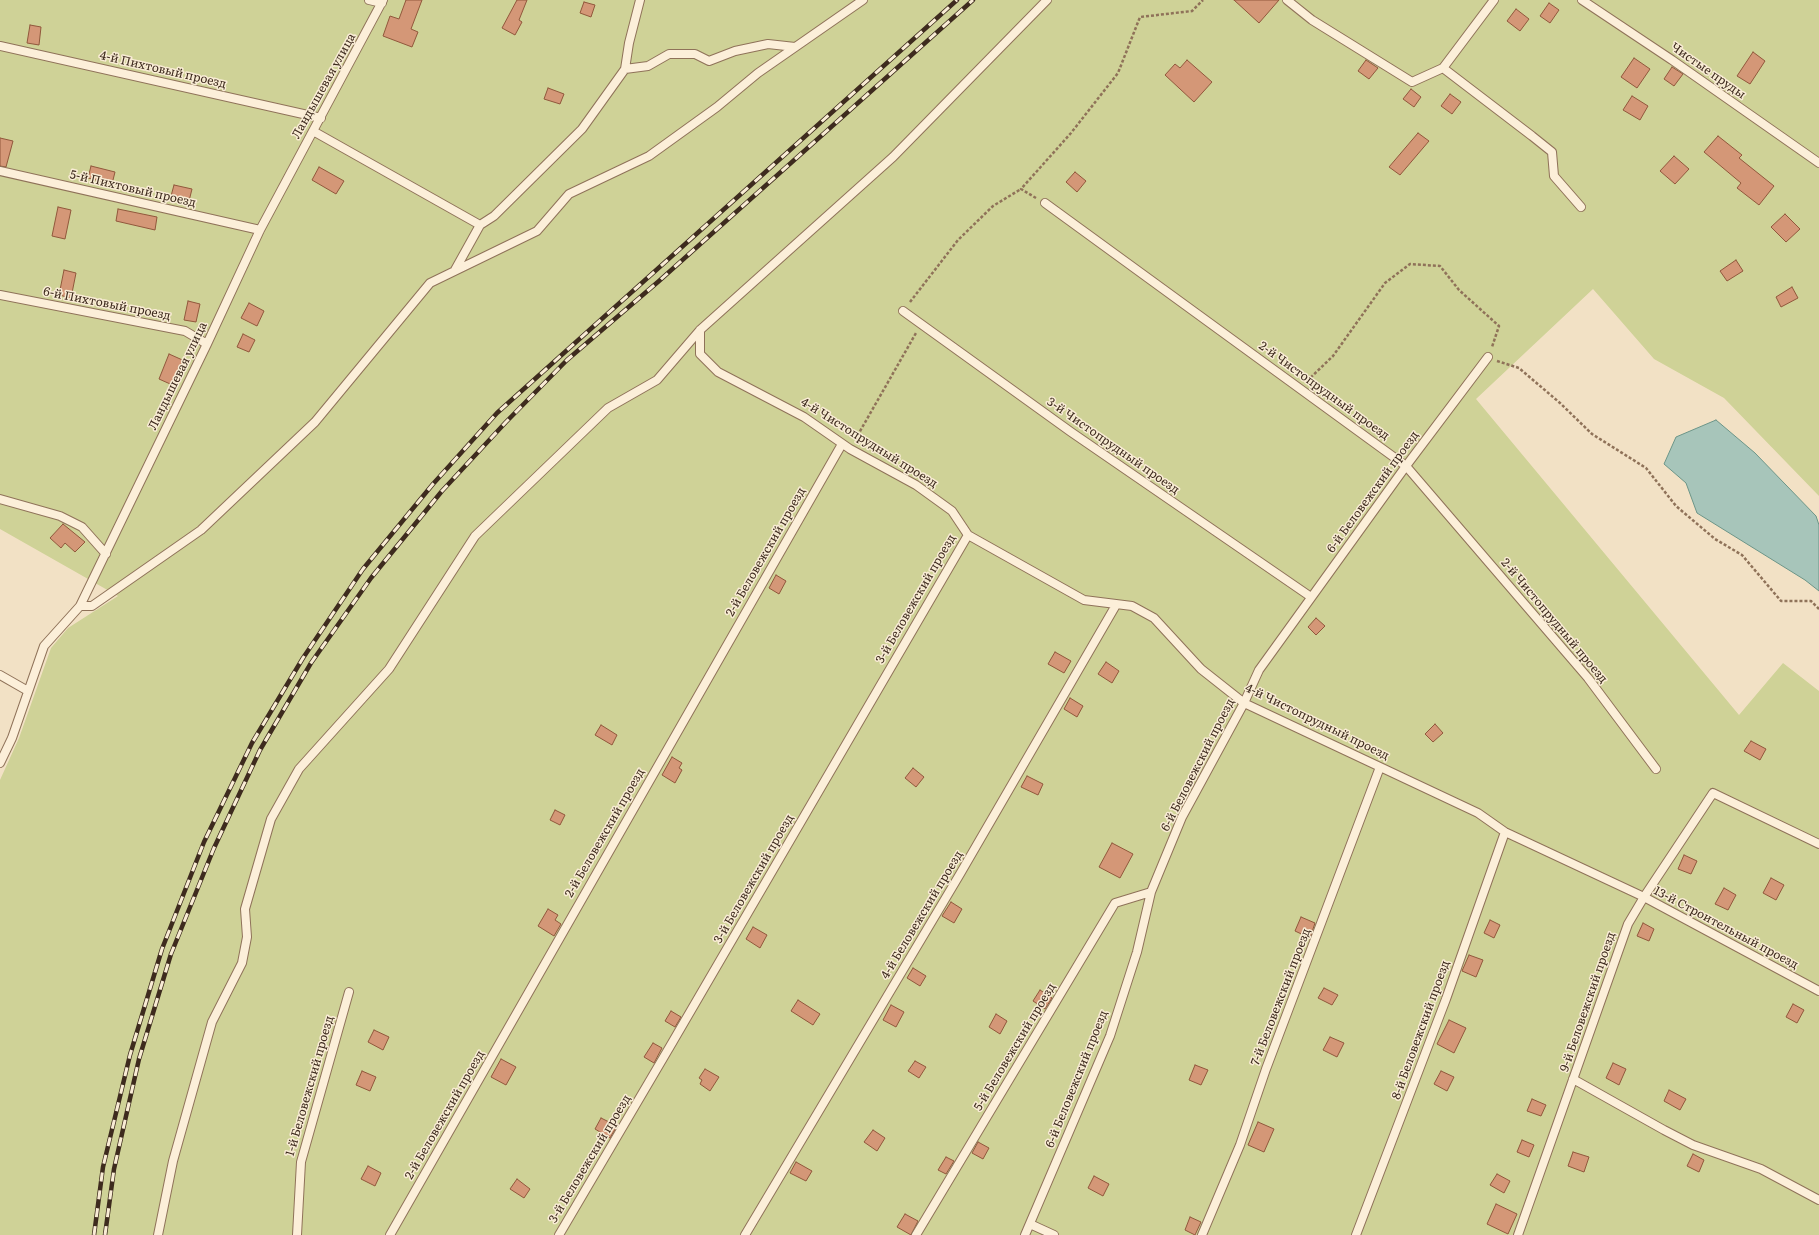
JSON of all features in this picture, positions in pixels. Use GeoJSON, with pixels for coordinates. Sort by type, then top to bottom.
{"type":"FeatureCollection","features":[{"type":"Feature","properties":{"kind":"lane"},"geometry":{"type":"LineString","coordinates":[[369,0],[383,2]]}},
{"type":"Feature","properties":{"kind":"lane"},"geometry":{"type":"LineString","coordinates":[[455,270],[480,225],[494,216],[582,129],[625,69],[629,42],[640,0]]}},
{"type":"Feature","properties":{"kind":"lane"},"geometry":{"type":"LineString","coordinates":[[80,606],[92,606],[201,530],[315,422],[430,283],[537,231],[569,194],[649,156],[717,107],[758,73],[863,0]]}},
{"type":"Feature","properties":{"kind":"lane"},"geometry":{"type":"LineString","coordinates":[[158,1235],[173,1161],[212,1022],[242,963],[247,937],[245,909],[271,819],[299,769],[390,669],[476,536],[608,408],[657,380],[700,330],[893,157],[1047,0]]}},
{"type":"Feature","properties":{"kind":"lane"},"geometry":{"type":"LineString","coordinates":[[1287,0],[1312,20],[1412,82],[1443,68],[1494,0]]}},
{"type":"Feature","properties":{"kind":"lane","name":"Чистые пруды"},"geometry":{"type":"LineString","coordinates":[[1582,0],[1672,60],[1819,163]]}},
{"type":"Feature","properties":{"kind":"lane","name":"Ландышевая улица"},"geometry":{"type":"LineString","coordinates":[[0,763],[12,738],[44,646],[80,606],[207,344],[260,230],[383,2]]}},
{"type":"Feature","properties":{"kind":"lane"},"geometry":{"type":"LineString","coordinates":[[625,69],[648,66],[669,54],[695,54],[709,61],[736,51],[768,44],[795,47]]}},
{"type":"Feature","properties":{"kind":"lane","name":"4-й Пихтовый проезд"},"geometry":{"type":"LineString","coordinates":[[0,46],[321,118]]}},
{"type":"Feature","properties":{"kind":"lane"},"geometry":{"type":"LineString","coordinates":[[1443,68],[1552,152],[1554,176],[1581,207]]}},
{"type":"Feature","properties":{"kind":"lane"},"geometry":{"type":"LineString","coordinates":[[313,131],[480,225]]}},
{"type":"Feature","properties":{"kind":"lane","name":"5-й Пихтовый проезд"},"geometry":{"type":"LineString","coordinates":[[0,171],[260,230]]}},
{"type":"Feature","properties":{"kind":"lane","name":"2-й Чистопрудный проезд"},"geometry":{"type":"LineString","coordinates":[[1045,203],[1406,466],[1588,678],[1656,769]]}},
{"type":"Feature","properties":{"kind":"lane","name":"6-й Пихтовый проезд"},"geometry":{"type":"LineString","coordinates":[[0,295],[186,331],[207,344]]}},
{"type":"Feature","properties":{"kind":"lane","name":"3-й Чистопрудный проезд"},"geometry":{"type":"LineString","coordinates":[[903,311],[1078,436],[1311,597]]}},
{"type":"Feature","properties":{"kind":"lane","name":"4-й Чистопрудный проезд"},"geometry":{"type":"LineString","coordinates":[[700,330],[700,354],[718,372],[804,417],[850,449],[916,484],[952,511],[968,535],[1084,600],[1132,606],[1154,618],[1201,669],[1244,703],[1478,813],[1505,832],[1644,897]]}},
{"type":"Feature","properties":{"kind":"lane","name":"6-й Беловежский проезд"},"geometry":{"type":"LineString","coordinates":[[1025,1235],[1110,1036],[1137,952],[1151,892],[1182,817],[1244,703],[1259,670],[1406,466],[1488,357]]}},
{"type":"Feature","properties":{"kind":"lane","name":"2-й Беловежский проезд"},"geometry":{"type":"LineString","coordinates":[[390,1235],[842,444]]}},
{"type":"Feature","properties":{"kind":"lane"},"geometry":{"type":"LineString","coordinates":[[0,499],[60,516],[82,527],[106,554]]}},
{"type":"Feature","properties":{"kind":"lane","name":"3-й Беловежский проезд"},"geometry":{"type":"LineString","coordinates":[[559,1235],[968,535]]}},
{"type":"Feature","properties":{"kind":"lane","name":"4-й Беловежский проезд"},"geometry":{"type":"LineString","coordinates":[[745,1235],[956,881],[1116,605]]}},
{"type":"Feature","properties":{"kind":"lane"},"geometry":{"type":"LineString","coordinates":[[0,675],[28,691]]}},
{"type":"Feature","properties":{"kind":"lane","name":"7-й Беловежский проезд"},"geometry":{"type":"LineString","coordinates":[[1202,1235],[1240,1145],[1266,1069],[1380,767]]}},
{"type":"Feature","properties":{"kind":"lane","name":"9-й Беловежский проезд"},"geometry":{"type":"LineString","coordinates":[[1518,1235],[1628,924],[1644,897],[1713,793],[1819,844]]}},
{"type":"Feature","properties":{"kind":"lane","name":"8-й Беловежский проезд"},"geometry":{"type":"LineString","coordinates":[[1356,1235],[1443,1007],[1505,832]]}},
{"type":"Feature","properties":{"kind":"lane","name":"5-й Беловежский проезд"},"geometry":{"type":"LineString","coordinates":[[916,1235],[1115,903],[1151,892]]}},
{"type":"Feature","properties":{"kind":"lane","name":"13-й Строительный проезд"},"geometry":{"type":"LineString","coordinates":[[1644,897],[1819,991]]}},
{"type":"Feature","properties":{"kind":"lane","name":"1-й Беловежский проезд"},"geometry":{"type":"LineString","coordinates":[[298,1235],[301,1162],[349,992]]}},
{"type":"Feature","properties":{"kind":"lane"},"geometry":{"type":"LineString","coordinates":[[1573,1079],[1693,1145],[1761,1169],[1819,1200]]}},
{"type":"Feature","properties":{"kind":"lane"},"geometry":{"type":"LineString","coordinates":[[1030,1224],[1054,1235]]}},
{"type":"Feature","properties":{"kind":"path"},"geometry":{"type":"LineString","coordinates":[[903,311],[958,240],[993,206],[1021,189],[1071,133],[1118,73],[1140,17],[1192,11],[1203,0]]}},
{"type":"Feature","properties":{"kind":"path"},"geometry":{"type":"LineString","coordinates":[[1021,189],[1045,203]]}},
{"type":"Feature","properties":{"kind":"path"},"geometry":{"type":"LineString","coordinates":[[1299,388],[1333,356],[1385,283],[1410,264],[1440,266],[1459,290],[1499,326],[1488,357],[1519,368],[1560,403],[1592,434],[1646,468],[1676,506],[1715,539],[1742,555],[1781,601],[1811,601],[1819,609]]}},
{"type":"Feature","properties":{"kind":"path"},"geometry":{"type":"LineString","coordinates":[[850,449],[922,324]]}},
{"type":"Feature","properties":{"kind":"green space"},"geometry":{"type":"Polygon","coordinates":[[[0,0],[1819,0],[1819,496],[1724,398],[1654,359],[1593,289],[1476,399],[1739,715],[1783,663],[1819,691],[1819,1235],[0,1235],[0,780],[19,738],[51,648],[68,628],[118,596],[0,529],[0,0]]]}},
{"type":"Feature","properties":{"kind":"water"},"geometry":{"type":"Polygon","coordinates":[[[1716,420],[1755,453],[1816,516],[1819,525],[1819,591],[1805,580],[1697,513],[1686,483],[1664,464],[1676,437],[1716,420]]]}},
{"type":"Feature","properties":{"kind":"building"},"geometry":{"type":"Polygon","coordinates":[[[406,0],[422,0],[411,29],[418,32],[412,47],[383,36],[390,16],[399,19],[406,0]]]}},
{"type":"Feature","properties":{"kind":"building"},"geometry":{"type":"Polygon","coordinates":[[[517,0],[527,0],[519,20],[522,22],[515,35],[502,28],[517,0]]]}},
{"type":"Feature","properties":{"kind":"building"},"geometry":{"type":"Polygon","coordinates":[[[1234,0],[1279,0],[1259,23],[1234,0]]]}},
{"type":"Feature","properties":{"kind":"building"},"geometry":{"type":"Polygon","coordinates":[[[584,2],[595,5],[591,17],[580,13],[584,2]]]}},
{"type":"Feature","properties":{"kind":"building"},"geometry":{"type":"Polygon","coordinates":[[[1549,3],[1559,10],[1550,23],[1540,16],[1549,3]]]}},
{"type":"Feature","properties":{"kind":"building"},"geometry":{"type":"Polygon","coordinates":[[[1516,9],[1529,19],[1520,31],[1507,21],[1516,9]]]}},
{"type":"Feature","properties":{"kind":"building"},"geometry":{"type":"Polygon","coordinates":[[[30,25],[41,27],[39,45],[27,43],[30,25]]]}},
{"type":"Feature","properties":{"kind":"building"},"geometry":{"type":"Polygon","coordinates":[[[1753,52],[1765,61],[1750,84],[1737,76],[1753,52]]]}},
{"type":"Feature","properties":{"kind":"building"},"geometry":{"type":"Polygon","coordinates":[[[1634,58],[1650,69],[1637,88],[1621,77],[1634,58]]]}},
{"type":"Feature","properties":{"kind":"building"},"geometry":{"type":"Polygon","coordinates":[[[1187,60],[1212,82],[1194,102],[1165,75],[1175,64],[1180,68],[1187,60]]]}},
{"type":"Feature","properties":{"kind":"building"},"geometry":{"type":"Polygon","coordinates":[[[1366,60],[1378,68],[1369,79],[1358,71],[1366,60]]]}},
{"type":"Feature","properties":{"kind":"building"},"geometry":{"type":"Polygon","coordinates":[[[1672,67],[1683,74],[1674,86],[1664,79],[1672,67]]]}},
{"type":"Feature","properties":{"kind":"building"},"geometry":{"type":"Polygon","coordinates":[[[548,88],[564,94],[560,104],[544,99],[548,88]]]}},
{"type":"Feature","properties":{"kind":"building"},"geometry":{"type":"Polygon","coordinates":[[[1411,89],[1421,97],[1414,107],[1403,99],[1411,89]]]}},
{"type":"Feature","properties":{"kind":"building"},"geometry":{"type":"Polygon","coordinates":[[[1450,94],[1461,102],[1452,114],[1441,106],[1450,94]]]}},
{"type":"Feature","properties":{"kind":"building"},"geometry":{"type":"Polygon","coordinates":[[[1632,96],[1648,106],[1640,120],[1623,110],[1632,96]]]}},
{"type":"Feature","properties":{"kind":"building"},"geometry":{"type":"Polygon","coordinates":[[[1418,133],[1429,141],[1400,175],[1389,167],[1418,133]]]}},
{"type":"Feature","properties":{"kind":"building"},"geometry":{"type":"Polygon","coordinates":[[[1718,136],[1742,155],[1739,158],[1774,186],[1759,205],[1737,188],[1741,183],[1704,152],[1718,136]]]}},
{"type":"Feature","properties":{"kind":"building"},"geometry":{"type":"Polygon","coordinates":[[[0,138],[13,141],[6,167],[0,166],[0,138]]]}},
{"type":"Feature","properties":{"kind":"building"},"geometry":{"type":"Polygon","coordinates":[[[1674,156],[1689,169],[1675,184],[1660,171],[1674,156]]]}},
{"type":"Feature","properties":{"kind":"building"},"geometry":{"type":"Polygon","coordinates":[[[91,166],[115,172],[112,184],[88,178],[91,166]]]}},
{"type":"Feature","properties":{"kind":"building"},"geometry":{"type":"Polygon","coordinates":[[[319,167],[344,181],[336,194],[312,180],[319,167]]]}},
{"type":"Feature","properties":{"kind":"building"},"geometry":{"type":"Polygon","coordinates":[[[1075,172],[1086,181],[1077,192],[1066,182],[1075,172]]]}},
{"type":"Feature","properties":{"kind":"building"},"geometry":{"type":"Polygon","coordinates":[[[174,185],[192,189],[189,201],[171,196],[174,185]]]}},
{"type":"Feature","properties":{"kind":"building"},"geometry":{"type":"Polygon","coordinates":[[[58,207],[71,210],[65,239],[52,236],[58,207]]]}},
{"type":"Feature","properties":{"kind":"building"},"geometry":{"type":"Polygon","coordinates":[[[118,209],[157,217],[155,230],[116,221],[118,209]]]}},
{"type":"Feature","properties":{"kind":"building"},"geometry":{"type":"Polygon","coordinates":[[[1785,214],[1800,229],[1786,242],[1771,227],[1785,214]]]}},
{"type":"Feature","properties":{"kind":"building"},"geometry":{"type":"Polygon","coordinates":[[[1736,260],[1743,271],[1727,281],[1720,271],[1736,260]]]}},
{"type":"Feature","properties":{"kind":"building"},"geometry":{"type":"Polygon","coordinates":[[[64,270],[76,273],[71,298],[59,295],[64,270]]]}},
{"type":"Feature","properties":{"kind":"building"},"geometry":{"type":"Polygon","coordinates":[[[1792,287],[1798,298],[1781,307],[1776,297],[1792,287]]]}},
{"type":"Feature","properties":{"kind":"building"},"geometry":{"type":"Polygon","coordinates":[[[188,301],[200,304],[196,322],[184,320],[188,301]]]}},
{"type":"Feature","properties":{"kind":"building"},"geometry":{"type":"Polygon","coordinates":[[[249,303],[264,311],[257,326],[241,318],[249,303]]]}},
{"type":"Feature","properties":{"kind":"building"},"geometry":{"type":"Polygon","coordinates":[[[243,334],[255,340],[249,352],[237,347],[243,334]]]}},
{"type":"Feature","properties":{"kind":"building"},"geometry":{"type":"Polygon","coordinates":[[[169,354],[187,362],[177,387],[159,379],[169,354]]]}},
{"type":"Feature","properties":{"kind":"building"},"geometry":{"type":"Polygon","coordinates":[[[63,524],[85,542],[75,552],[65,543],[61,548],[50,538],[63,524]]]}},
{"type":"Feature","properties":{"kind":"building"},"geometry":{"type":"Polygon","coordinates":[[[776,575],[786,581],[779,594],[769,588],[776,575]]]}},
{"type":"Feature","properties":{"kind":"building"},"geometry":{"type":"Polygon","coordinates":[[[1316,618],[1325,626],[1316,635],[1308,627],[1316,618]]]}},
{"type":"Feature","properties":{"kind":"building"},"geometry":{"type":"Polygon","coordinates":[[[1055,652],[1071,661],[1064,673],[1048,664],[1055,652]]]}},
{"type":"Feature","properties":{"kind":"building"},"geometry":{"type":"Polygon","coordinates":[[[1106,662],[1119,671],[1112,683],[1098,674],[1106,662]]]}},
{"type":"Feature","properties":{"kind":"building"},"geometry":{"type":"Polygon","coordinates":[[[1070,698],[1083,706],[1077,717],[1064,709],[1070,698]]]}},
{"type":"Feature","properties":{"kind":"building"},"geometry":{"type":"Polygon","coordinates":[[[1435,724],[1443,733],[1433,742],[1425,734],[1435,724]]]}},
{"type":"Feature","properties":{"kind":"building"},"geometry":{"type":"Polygon","coordinates":[[[601,725],[617,735],[612,745],[595,735],[601,725]]]}},
{"type":"Feature","properties":{"kind":"building"},"geometry":{"type":"Polygon","coordinates":[[[1751,741],[1766,749],[1760,760],[1744,751],[1751,741]]]}},
{"type":"Feature","properties":{"kind":"building"},"geometry":{"type":"Polygon","coordinates":[[[672,757],[682,763],[679,768],[682,770],[675,783],[662,775],[672,757]]]}},
{"type":"Feature","properties":{"kind":"building"},"geometry":{"type":"Polygon","coordinates":[[[913,768],[924,777],[916,787],[905,778],[913,768]]]}},
{"type":"Feature","properties":{"kind":"building"},"geometry":{"type":"Polygon","coordinates":[[[1027,776],[1043,784],[1038,795],[1021,787],[1027,776]]]}},
{"type":"Feature","properties":{"kind":"building"},"geometry":{"type":"Polygon","coordinates":[[[555,810],[565,815],[560,825],[550,820],[555,810]]]}},
{"type":"Feature","properties":{"kind":"building"},"geometry":{"type":"Polygon","coordinates":[[[1112,843],[1133,854],[1120,878],[1099,867],[1112,843]]]}},
{"type":"Feature","properties":{"kind":"building"},"geometry":{"type":"Polygon","coordinates":[[[1684,855],[1697,861],[1691,874],[1678,869],[1684,855]]]}},
{"type":"Feature","properties":{"kind":"building"},"geometry":{"type":"Polygon","coordinates":[[[1771,878],[1784,885],[1776,900],[1763,893],[1771,878]]]}},
{"type":"Feature","properties":{"kind":"building"},"geometry":{"type":"Polygon","coordinates":[[[1724,888],[1736,895],[1728,910],[1715,904],[1724,888]]]}},
{"type":"Feature","properties":{"kind":"building"},"geometry":{"type":"Polygon","coordinates":[[[951,902],[962,909],[954,923],[942,916],[951,902]]]}},
{"type":"Feature","properties":{"kind":"building"},"geometry":{"type":"Polygon","coordinates":[[[548,909],[558,915],[555,920],[561,924],[554,936],[538,926],[548,909]]]}},
{"type":"Feature","properties":{"kind":"building"},"geometry":{"type":"Polygon","coordinates":[[[1301,917],[1315,923],[1310,938],[1295,931],[1301,917]]]}},
{"type":"Feature","properties":{"kind":"building"},"geometry":{"type":"Polygon","coordinates":[[[1490,920],[1500,925],[1494,938],[1484,933],[1490,920]]]}},
{"type":"Feature","properties":{"kind":"building"},"geometry":{"type":"Polygon","coordinates":[[[1643,923],[1654,929],[1649,941],[1637,936],[1643,923]]]}},
{"type":"Feature","properties":{"kind":"building"},"geometry":{"type":"Polygon","coordinates":[[[753,927],[767,935],[760,948],[746,939],[753,927]]]}},
{"type":"Feature","properties":{"kind":"building"},"geometry":{"type":"Polygon","coordinates":[[[1469,955],[1483,960],[1476,977],[1462,971],[1469,955]]]}},
{"type":"Feature","properties":{"kind":"building"},"geometry":{"type":"Polygon","coordinates":[[[913,968],[926,976],[920,986],[907,978],[913,968]]]}},
{"type":"Feature","properties":{"kind":"building"},"geometry":{"type":"Polygon","coordinates":[[[1324,988],[1338,995],[1332,1005],[1318,998],[1324,988]]]}},
{"type":"Feature","properties":{"kind":"building"},"geometry":{"type":"Polygon","coordinates":[[[1040,990],[1052,998],[1045,1009],[1033,1001],[1040,990]]]}},
{"type":"Feature","properties":{"kind":"building"},"geometry":{"type":"Polygon","coordinates":[[[798,1000],[820,1014],[813,1025],[791,1011],[798,1000]]]}},
{"type":"Feature","properties":{"kind":"building"},"geometry":{"type":"Polygon","coordinates":[[[1793,1004],[1804,1010],[1797,1023],[1786,1017],[1793,1004]]]}},
{"type":"Feature","properties":{"kind":"building"},"geometry":{"type":"Polygon","coordinates":[[[891,1005],[904,1012],[896,1027],[883,1020],[891,1005]]]}},
{"type":"Feature","properties":{"kind":"building"},"geometry":{"type":"Polygon","coordinates":[[[671,1011],[681,1017],[675,1027],[665,1021],[671,1011]]]}},
{"type":"Feature","properties":{"kind":"building"},"geometry":{"type":"Polygon","coordinates":[[[996,1014],[1007,1021],[1000,1034],[989,1027],[996,1014]]]}},
{"type":"Feature","properties":{"kind":"building"},"geometry":{"type":"Polygon","coordinates":[[[1449,1020],[1466,1028],[1454,1053],[1437,1044],[1449,1020]]]}},
{"type":"Feature","properties":{"kind":"building"},"geometry":{"type":"Polygon","coordinates":[[[374,1030],[389,1037],[383,1050],[368,1042],[374,1030]]]}},
{"type":"Feature","properties":{"kind":"building"},"geometry":{"type":"Polygon","coordinates":[[[1330,1037],[1344,1043],[1337,1057],[1323,1050],[1330,1037]]]}},
{"type":"Feature","properties":{"kind":"building"},"geometry":{"type":"Polygon","coordinates":[[[653,1043],[662,1048],[654,1063],[644,1057],[653,1043]]]}},
{"type":"Feature","properties":{"kind":"building"},"geometry":{"type":"Polygon","coordinates":[[[501,1059],[516,1067],[506,1085],[491,1077],[501,1059]]]}},
{"type":"Feature","properties":{"kind":"building"},"geometry":{"type":"Polygon","coordinates":[[[915,1061],[926,1067],[919,1078],[908,1071],[915,1061]]]}},
{"type":"Feature","properties":{"kind":"building"},"geometry":{"type":"Polygon","coordinates":[[[1613,1063],[1626,1069],[1619,1085],[1606,1078],[1613,1063]]]}},
{"type":"Feature","properties":{"kind":"building"},"geometry":{"type":"Polygon","coordinates":[[[1195,1065],[1208,1070],[1201,1085],[1189,1080],[1195,1065]]]}},
{"type":"Feature","properties":{"kind":"building"},"geometry":{"type":"Polygon","coordinates":[[[705,1069],[719,1077],[710,1091],[700,1084],[702,1080],[699,1078],[705,1069]]]}},
{"type":"Feature","properties":{"kind":"building"},"geometry":{"type":"Polygon","coordinates":[[[362,1071],[376,1077],[370,1091],[356,1085],[362,1071]]]}},
{"type":"Feature","properties":{"kind":"building"},"geometry":{"type":"Polygon","coordinates":[[[1441,1071],[1454,1077],[1447,1091],[1434,1084],[1441,1071]]]}},
{"type":"Feature","properties":{"kind":"building"},"geometry":{"type":"Polygon","coordinates":[[[1669,1090],[1686,1099],[1680,1110],[1664,1101],[1669,1090]]]}},
{"type":"Feature","properties":{"kind":"building"},"geometry":{"type":"Polygon","coordinates":[[[1532,1099],[1546,1105],[1541,1116],[1527,1111],[1532,1099]]]}},
{"type":"Feature","properties":{"kind":"building"},"geometry":{"type":"Polygon","coordinates":[[[601,1118],[617,1126],[610,1138],[595,1129],[601,1118]]]}},
{"type":"Feature","properties":{"kind":"building"},"geometry":{"type":"Polygon","coordinates":[[[1258,1122],[1274,1129],[1264,1152],[1248,1145],[1258,1122]]]}},
{"type":"Feature","properties":{"kind":"building"},"geometry":{"type":"Polygon","coordinates":[[[873,1130],[885,1138],[877,1151],[864,1142],[873,1130]]]}},
{"type":"Feature","properties":{"kind":"building"},"geometry":{"type":"Polygon","coordinates":[[[1522,1140],[1534,1145],[1529,1157],[1517,1152],[1522,1140]]]}},
{"type":"Feature","properties":{"kind":"building"},"geometry":{"type":"Polygon","coordinates":[[[978,1142],[989,1148],[983,1159],[972,1153],[978,1142]]]}},
{"type":"Feature","properties":{"kind":"building"},"geometry":{"type":"Polygon","coordinates":[[[1573,1152],[1589,1157],[1584,1172],[1568,1166],[1573,1152]]]}},
{"type":"Feature","properties":{"kind":"building"},"geometry":{"type":"Polygon","coordinates":[[[1693,1154],[1704,1160],[1699,1172],[1687,1166],[1693,1154]]]}},
{"type":"Feature","properties":{"kind":"building"},"geometry":{"type":"Polygon","coordinates":[[[946,1157],[954,1161],[946,1174],[938,1170],[946,1157]]]}},
{"type":"Feature","properties":{"kind":"building"},"geometry":{"type":"Polygon","coordinates":[[[796,1162],[812,1171],[806,1181],[790,1173],[796,1162]]]}},
{"type":"Feature","properties":{"kind":"building"},"geometry":{"type":"Polygon","coordinates":[[[368,1166],[381,1173],[375,1186],[361,1179],[368,1166]]]}},
{"type":"Feature","properties":{"kind":"building"},"geometry":{"type":"Polygon","coordinates":[[[1497,1174],[1510,1181],[1504,1193],[1490,1185],[1497,1174]]]}},
{"type":"Feature","properties":{"kind":"building"},"geometry":{"type":"Polygon","coordinates":[[[1094,1176],[1109,1184],[1103,1196],[1088,1188],[1094,1176]]]}},
{"type":"Feature","properties":{"kind":"building"},"geometry":{"type":"Polygon","coordinates":[[[517,1179],[530,1189],[524,1198],[510,1189],[517,1179]]]}},
{"type":"Feature","properties":{"kind":"building"},"geometry":{"type":"Polygon","coordinates":[[[1496,1204],[1517,1214],[1508,1234],[1487,1224],[1496,1204]]]}},
{"type":"Feature","properties":{"kind":"building"},"geometry":{"type":"Polygon","coordinates":[[[905,1214],[918,1221],[911,1235],[897,1227],[905,1214]]]}},
{"type":"Feature","properties":{"kind":"building"},"geometry":{"type":"Polygon","coordinates":[[[1190,1217],[1201,1222],[1195,1235],[1185,1230],[1190,1217]]]}},
{"type":"Feature","properties":{"kind":"railway"},"geometry":{"type":"LineString","coordinates":[[94,1235],[103,1167],[130,1055],[162,949],[204,842],[252,743],[303,658],[363,569],[433,484],[497,413],[957,0]]}},
{"type":"Feature","properties":{"kind":"railway"},"geometry":{"type":"LineString","coordinates":[[105,1235],[114,1169],[139,1059],[171,954],[214,848],[260,750],[311,663],[371,578],[442,491],[506,422],[567,360],[659,281],[973,0]]}}]}
